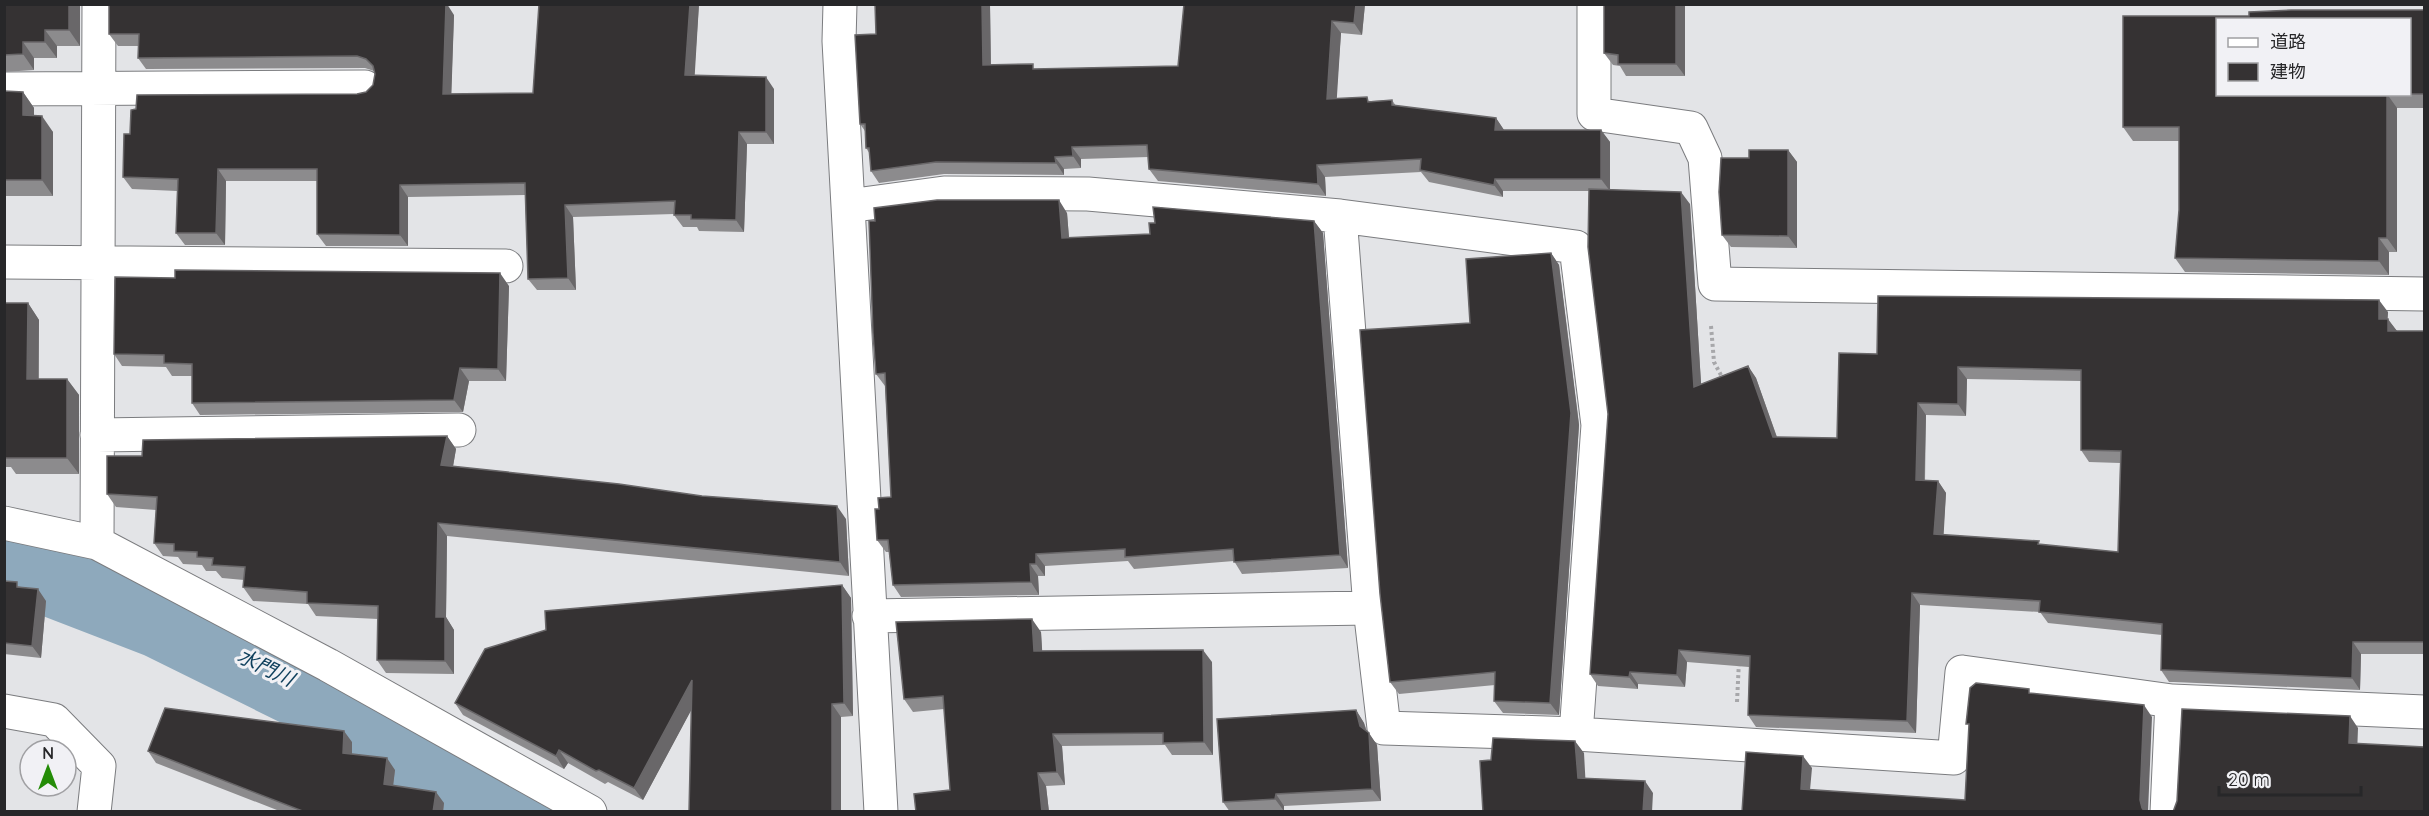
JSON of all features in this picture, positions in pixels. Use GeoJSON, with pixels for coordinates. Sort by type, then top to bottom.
{"type":"FeatureCollection","features":[{"type":"Feature","properties":{"kind":"street"},"geometry":{"type":"LineString","coordinates":[[97,543],[99,4]]}},
{"type":"Feature","properties":{"kind":"street"},"geometry":{"type":"LineString","coordinates":[[840,4],[839,41],[881,812]]}},
{"type":"Feature","properties":{"kind":"street"},"geometry":{"type":"LineString","coordinates":[[1594,4],[1594,114],[1691,128],[1705,158],[1714,284],[2424,294]]}},
{"type":"Feature","properties":{"kind":"street"},"geometry":{"type":"LineString","coordinates":[[4,88],[365,87]]}},
{"type":"Feature","properties":{"kind":"street"},"geometry":{"type":"LineString","coordinates":[[848,206],[944,193],[1088,194],[1340,216],[1576,247],[1598,424],[1576,734]]}},
{"type":"Feature","properties":{"kind":"street"},"geometry":{"type":"LineString","coordinates":[[1340,216],[1370,608],[1383,728],[1576,734],[1954,758],[1962,672],[2172,701],[2424,712]]}},
{"type":"Feature","properties":{"kind":"street"},"geometry":{"type":"LineString","coordinates":[[4,262],[506,266]]}},
{"type":"Feature","properties":{"kind":"street"},"geometry":{"type":"LineString","coordinates":[[97,435],[459,430]]}},
{"type":"Feature","properties":{"kind":"street"},"geometry":{"type":"LineString","coordinates":[[4,523],[97,543],[328,664],[590,812]]}},
{"type":"Feature","properties":{"kind":"street"},"geometry":{"type":"LineString","coordinates":[[869,616],[1370,608]]}},
{"type":"Feature","properties":{"kind":"street"},"geometry":{"type":"LineString","coordinates":[[2167,812],[2172,701]]}},
{"type":"Feature","properties":{"kind":"street"},"geometry":{"type":"LineString","coordinates":[[4,711],[54,720],[99,766],[94,812]]}},
{"type":"Feature","properties":{"kind":"path"},"geometry":{"type":"LineString","coordinates":[[1714,284],[1710,305],[1714,362],[1724,382]]}},
{"type":"Feature","properties":{"kind":"path"},"geometry":{"type":"LineString","coordinates":[[1734,744],[1740,657]]}},
{"type":"Feature","properties":{"kind":"building"},"geometry":{"type":"Polygon","coordinates":[[[4,4],[69,4],[69,30],[45,30],[45,42],[23,42],[23,54],[4,55],[4,4]]]}},
{"type":"Feature","properties":{"kind":"building"},"geometry":{"type":"Polygon","coordinates":[[[109,4],[446,4],[443,94],[533,93],[539,4],[690,4],[685,75],[766,77],[766,132],[739,132],[736,220],[691,219],[691,215],[674,215],[675,201],[565,205],[568,278],[528,279],[525,183],[400,185],[400,235],[317,234],[317,169],[218,169],[216,233],[176,233],[178,179],[123,177],[124,134],[130,134],[131,110],[136,109],[137,95],[357,94],[366,92],[373,85],[375,74],[373,66],[366,59],[357,56],[138,58],[139,34],[109,34],[109,4]]]}},
{"type":"Feature","properties":{"kind":"building"},"geometry":{"type":"Polygon","coordinates":[[[875,4],[982,4],[983,65],[1033,64],[1033,69],[1178,66],[1184,4],[1356,4],[1354,23],[1332,21],[1327,99],[1367,97],[1368,102],[1392,100],[1392,105],[1496,118],[1495,130],[1601,130],[1601,179],[1495,179],[1494,185],[1420,170],[1421,159],[1317,165],[1318,184],[1149,169],[1147,145],[1072,147],[1073,156],[1055,157],[1056,163],[936,162],[871,171],[869,148],[866,148],[865,124],[860,124],[855,35],[876,34],[875,4]]]}},
{"type":"Feature","properties":{"kind":"building"},"geometry":{"type":"Polygon","coordinates":[[[1604,4],[1676,4],[1676,64],[1618,64],[1618,55],[1604,53],[1604,4]]]}},
{"type":"Feature","properties":{"kind":"building"},"geometry":{"type":"Polygon","coordinates":[[[2424,10],[2424,94],[2411,94],[2411,18],[2216,18],[2216,96],[2387,96],[2387,238],[2379,238],[2379,261],[2175,258],[2179,210],[2179,127],[2123,127],[2123,16],[2249,16],[2249,12],[2424,10]]]}},
{"type":"Feature","properties":{"kind":"building"},"geometry":{"type":"Polygon","coordinates":[[[4,91],[23,92],[23,115],[42,116],[42,180],[4,180],[4,91]]]}},
{"type":"Feature","properties":{"kind":"building"},"geometry":{"type":"Polygon","coordinates":[[[1749,150],[1788,150],[1788,236],[1722,235],[1719,192],[1721,158],[1749,158],[1749,150]]]}},
{"type":"Feature","properties":{"kind":"building"},"geometry":{"type":"Polygon","coordinates":[[[1589,189],[1681,192],[1694,387],[1748,366],[1773,437],[1837,438],[1839,353],[1877,354],[1878,296],[2379,300],[2379,319],[2388,319],[2388,331],[2424,331],[2424,642],[2353,642],[2352,678],[2161,670],[2162,624],[2039,612],[2040,601],[1912,593],[1907,721],[1748,715],[1750,656],[1679,650],[1677,675],[1630,672],[1629,677],[1590,674],[1608,414],[1588,247],[1589,189]],[[1958,367],[1958,404],[1918,403],[1916,480],[1938,481],[1934,534],[2039,541],[2038,544],[2118,552],[2121,451],[2081,450],[2081,370],[1958,367]]]}},
{"type":"Feature","properties":{"kind":"building"},"geometry":{"type":"Polygon","coordinates":[[[937,200],[1059,200],[1062,238],[1150,234],[1149,223],[1155,223],[1153,207],[1314,221],[1340,555],[1234,562],[1233,549],[1125,557],[1125,549],[1036,554],[1036,564],[1030,564],[1031,582],[893,585],[888,540],[877,540],[875,509],[879,509],[878,498],[891,497],[885,373],[876,374],[869,221],[875,221],[874,208],[937,200]]]}},
{"type":"Feature","properties":{"kind":"building"},"geometry":{"type":"Polygon","coordinates":[[[1551,253],[1571,413],[1550,703],[1494,701],[1495,672],[1390,682],[1380,594],[1360,330],[1470,323],[1466,259],[1551,253]]]}},
{"type":"Feature","properties":{"kind":"building"},"geometry":{"type":"Polygon","coordinates":[[[175,270],[500,273],[498,369],[460,368],[454,400],[192,403],[192,364],[164,363],[164,355],[114,354],[115,277],[175,278],[175,270]]]}},
{"type":"Feature","properties":{"kind":"building"},"geometry":{"type":"Polygon","coordinates":[[[4,303],[28,303],[27,379],[67,379],[67,458],[5,458],[4,303]]]}},
{"type":"Feature","properties":{"kind":"building"},"geometry":{"type":"Polygon","coordinates":[[[447,436],[441,465],[619,484],[702,496],[837,506],[840,562],[438,523],[436,617],[445,617],[445,661],[377,660],[378,606],[307,603],[307,592],[243,587],[245,567],[212,565],[213,558],[197,557],[197,552],[174,551],[174,544],[154,543],[157,497],[107,494],[107,456],[142,456],[143,440],[447,436]]]}},
{"type":"Feature","properties":{"kind":"building"},"geometry":{"type":"Polygon","coordinates":[[[4,581],[17,582],[17,587],[38,589],[32,646],[4,643],[4,581]]]}},
{"type":"Feature","properties":{"kind":"building"},"geometry":{"type":"Polygon","coordinates":[[[842,585],[844,703],[832,704],[832,812],[689,812],[692,680],[634,788],[599,770],[596,771],[559,750],[556,756],[455,703],[485,649],[546,630],[545,611],[842,585]]]}},
{"type":"Feature","properties":{"kind":"building"},"geometry":{"type":"Polygon","coordinates":[[[1032,619],[1034,651],[1203,650],[1204,742],[1163,743],[1163,733],[1053,734],[1057,772],[1038,773],[1042,812],[916,812],[914,794],[950,790],[943,696],[904,699],[896,622],[1032,619]]]}},
{"type":"Feature","properties":{"kind":"building"},"geometry":{"type":"Polygon","coordinates":[[[1976,683],[2029,689],[2029,693],[2144,705],[2140,800],[2145,812],[1742,812],[1746,752],[1803,756],[1801,789],[1965,800],[1969,724],[1966,724],[1970,688],[1976,683]]]}},
{"type":"Feature","properties":{"kind":"building"},"geometry":{"type":"Polygon","coordinates":[[[165,708],[344,731],[343,753],[387,758],[384,784],[436,792],[433,812],[305,812],[148,751],[165,708]]]}},
{"type":"Feature","properties":{"kind":"building"},"geometry":{"type":"Polygon","coordinates":[[[2182,709],[2350,716],[2349,743],[2424,747],[2424,812],[2173,812],[2177,801],[2182,709]]]}},
{"type":"Feature","properties":{"kind":"building"},"geometry":{"type":"Polygon","coordinates":[[[1356,710],[1360,726],[1369,733],[1372,789],[1276,794],[1275,799],[1223,802],[1217,719],[1356,710]]]}},
{"type":"Feature","properties":{"kind":"building"},"geometry":{"type":"Polygon","coordinates":[[[1493,738],[1575,741],[1578,778],[1645,781],[1643,812],[1483,812],[1480,761],[1491,760],[1493,738]]]}},
{"type":"Feature","properties":{"kind":"waterway","name":"水門川"},"geometry":{"type":"LineString","coordinates":[[4,555],[162,616],[322,695],[511,812]]}}]}
